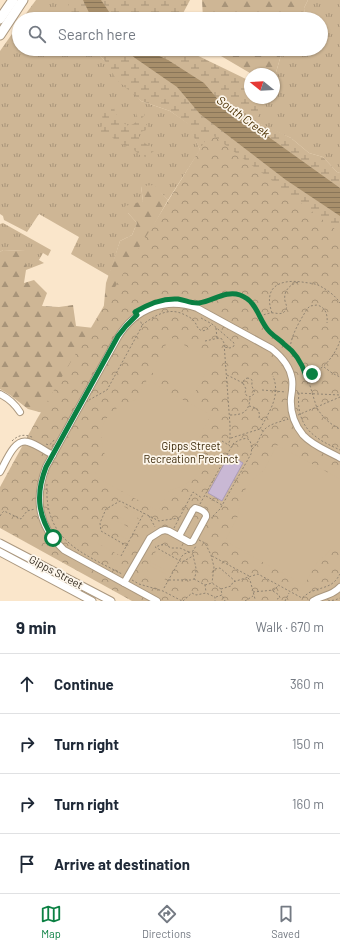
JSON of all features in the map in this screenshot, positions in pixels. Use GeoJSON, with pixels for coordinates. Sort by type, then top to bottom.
{"type":"FeatureCollection","features":[{"type":"Feature","properties":{"kind":"highway"},"geometry":{"type":"LineString","coordinates":[[0,19],[13,0]]}},
{"type":"Feature","properties":{"kind":"highway"},"geometry":{"type":"LineString","coordinates":[[15,12],[23,0]]}},
{"type":"Feature","properties":{"kind":"highway"},"geometry":{"type":"LineString","coordinates":[[0,35],[12,17]]}},
{"type":"Feature","properties":{"kind":"main road","name":"Gipps Street"},"geometry":{"type":"LineString","coordinates":[[0,543],[111,601]]}},
{"type":"Feature","properties":{"kind":"main road","name":"Gipps Street"},"geometry":{"type":"LineString","coordinates":[[0,552],[92,601]]}},
{"type":"Feature","properties":{"kind":"street"},"geometry":{"type":"LineString","coordinates":[[158,601],[126,580],[64,550],[48,532],[40,508],[40,486],[46,467],[118,336],[137,315],[149,308],[165,304],[179,304],[197,308],[272,349],[286,363],[291,374],[292,413],[299,430],[307,439],[340,458]]}},
{"type":"Feature","properties":{"kind":"street"},"geometry":{"type":"LineString","coordinates":[[0,394],[18,407],[20,412]]}},
{"type":"Feature","properties":{"kind":"street"},"geometry":{"type":"LineString","coordinates":[[0,472],[12,450],[21,442],[30,442],[53,455]]}},
{"type":"Feature","properties":{"kind":"street"},"geometry":{"type":"LineString","coordinates":[[126,580],[150,538],[165,530],[188,542],[191,542],[193,541],[206,517],[205,513],[195,508],[179,536]]}},
{"type":"Feature","properties":{"kind":"street"},"geometry":{"type":"LineString","coordinates":[[313,601],[339,590]]}},
{"type":"Feature","properties":{"kind":"path"},"geometry":{"type":"LineString","coordinates":[[272,313],[270,306],[270,295],[275,286],[283,282],[291,281],[318,285],[332,294],[340,303]]}},
{"type":"Feature","properties":{"kind":"path"},"geometry":{"type":"LineString","coordinates":[[260,317],[272,313],[280,314],[285,310],[285,295],[288,288],[293,284],[300,282]]}},
{"type":"Feature","properties":{"kind":"path"},"geometry":{"type":"LineString","coordinates":[[196,303],[226,294],[239,294],[252,302],[269,331],[290,348],[301,363],[317,408],[324,418],[340,429]]}},
{"type":"Feature","properties":{"kind":"path"},"geometry":{"type":"LineString","coordinates":[[290,348],[294,332],[310,306],[316,305],[323,308],[326,313],[327,323]]}},
{"type":"Feature","properties":{"kind":"path"},"geometry":{"type":"LineString","coordinates":[[87,402],[107,390],[142,326],[157,315],[162,313],[179,312],[194,320],[197,329],[202,331],[206,330],[212,324]]}},
{"type":"Feature","properties":{"kind":"path"},"geometry":{"type":"LineString","coordinates":[[137,315],[142,326]]}},
{"type":"Feature","properties":{"kind":"path"},"geometry":{"type":"LineString","coordinates":[[200,318],[212,324],[234,343],[234,346],[230,348],[224,346]]}},
{"type":"Feature","properties":{"kind":"path"},"geometry":{"type":"LineString","coordinates":[[216,327],[218,338]]}},
{"type":"Feature","properties":{"kind":"path"},"geometry":{"type":"LineString","coordinates":[[205,341],[221,338],[224,346],[230,415],[230,438],[228,445]]}},
{"type":"Feature","properties":{"kind":"path"},"geometry":{"type":"LineString","coordinates":[[306,376],[323,366],[333,354],[340,341]]}},
{"type":"Feature","properties":{"kind":"path"},"geometry":{"type":"LineString","coordinates":[[323,366],[340,378]]}},
{"type":"Feature","properties":{"kind":"path"},"geometry":{"type":"LineString","coordinates":[[226,374],[243,384],[246,389],[246,395],[250,397]]}},
{"type":"Feature","properties":{"kind":"path"},"geometry":{"type":"LineString","coordinates":[[230,438],[260,429],[274,403],[275,385],[273,376]]}},
{"type":"Feature","properties":{"kind":"path"},"geometry":{"type":"LineString","coordinates":[[230,415],[241,414],[245,412],[249,406],[250,397],[253,396],[254,393],[252,380],[245,378],[243,384]]}},
{"type":"Feature","properties":{"kind":"path"},"geometry":{"type":"LineString","coordinates":[[262,390],[340,395]]}},
{"type":"Feature","properties":{"kind":"path"},"geometry":{"type":"LineString","coordinates":[[299,393],[298,406],[304,425],[314,436],[340,450]]}},
{"type":"Feature","properties":{"kind":"path"},"geometry":{"type":"LineString","coordinates":[[249,406],[257,409],[260,415],[259,418],[264,421]]}},
{"type":"Feature","properties":{"kind":"path"},"geometry":{"type":"LineString","coordinates":[[260,429],[264,431]]}},
{"type":"Feature","properties":{"kind":"path"},"geometry":{"type":"LineString","coordinates":[[42,442],[49,445],[58,434],[63,436]]}},
{"type":"Feature","properties":{"kind":"path"},"geometry":{"type":"LineString","coordinates":[[12,442],[22,435],[28,435],[37,439]]}},
{"type":"Feature","properties":{"kind":"path"},"geometry":{"type":"LineString","coordinates":[[200,504],[234,442],[246,438],[250,440],[252,452],[218,512],[211,519],[210,514]]}},
{"type":"Feature","properties":{"kind":"path"},"geometry":{"type":"LineString","coordinates":[[222,441],[231,447]]}},
{"type":"Feature","properties":{"kind":"path"},"geometry":{"type":"LineString","coordinates":[[47,485],[47,498],[50,515],[56,527],[68,542],[80,552],[126,580],[163,591],[182,601],[192,593],[196,595],[206,593],[214,597],[222,595]]}},
{"type":"Feature","properties":{"kind":"path"},"geometry":{"type":"LineString","coordinates":[[205,496],[222,506]]}},
{"type":"Feature","properties":{"kind":"path"},"geometry":{"type":"LineString","coordinates":[[127,546],[101,531],[100,524],[106,509],[120,501],[159,521],[179,518]]}},
{"type":"Feature","properties":{"kind":"path"},"geometry":{"type":"LineString","coordinates":[[0,516],[4,511],[20,519],[27,512],[48,506]]}},
{"type":"Feature","properties":{"kind":"path"},"geometry":{"type":"LineString","coordinates":[[121,556],[144,513]]}},
{"type":"Feature","properties":{"kind":"path"},"geometry":{"type":"LineString","coordinates":[[149,516],[158,533]]}},
{"type":"Feature","properties":{"kind":"path"},"geometry":{"type":"LineString","coordinates":[[199,540],[205,543],[211,555],[214,569],[212,583]]}},
{"type":"Feature","properties":{"kind":"path"},"geometry":{"type":"LineString","coordinates":[[189,552],[180,548],[171,548],[164,544],[155,547],[182,562],[193,556]]}},
{"type":"Feature","properties":{"kind":"path"},"geometry":{"type":"LineString","coordinates":[[168,580],[191,580],[194,578],[197,570],[193,551],[196,545]]}},
{"type":"Feature","properties":{"kind":"path"},"geometry":{"type":"LineString","coordinates":[[164,588],[182,556],[193,551]]}},
{"type":"Feature","properties":{"kind":"path"},"geometry":{"type":"LineString","coordinates":[[211,555],[250,576]]}},
{"type":"Feature","properties":{"kind":"path"},"geometry":{"type":"LineString","coordinates":[[214,569],[220,568],[235,581]]}},
{"type":"Feature","properties":{"kind":"path"},"geometry":{"type":"LineString","coordinates":[[221,589],[231,586],[235,581],[258,574],[302,598],[312,591],[331,584],[337,580],[340,574]]}},
{"type":"Feature","properties":{"kind":"path"},"geometry":{"type":"LineString","coordinates":[[247,577],[250,580],[255,599]]}},
{"type":"Feature","properties":{"kind":"path"},"geometry":{"type":"LineString","coordinates":[[194,578],[205,585],[212,583],[221,589],[225,601]]}},
{"type":"Feature","properties":{"kind":"path"},"geometry":{"type":"LineString","coordinates":[[205,585],[206,593]]}},
{"type":"Feature","properties":{"kind":"path"},"geometry":{"type":"LineString","coordinates":[[253,592],[275,590],[278,585]]}},
{"type":"Feature","properties":{"kind":"path"},"geometry":{"type":"LineString","coordinates":[[272,590],[279,595],[280,598],[278,599]]}},
{"type":"Feature","properties":{"kind":"path"},"geometry":{"type":"LineString","coordinates":[[285,601],[290,592]]}},
{"type":"Feature","properties":{"kind":"path"},"geometry":{"type":"LineString","coordinates":[[245,601],[254,595]]}},
{"type":"Feature","properties":{"kind":"path"},"geometry":{"type":"LineString","coordinates":[[214,597],[215,601]]}},
{"type":"Feature","properties":{"kind":"path"},"geometry":{"type":"LineString","coordinates":[[328,601],[340,598]]}},
{"type":"Feature","properties":{"kind":"green space"},"geometry":{"type":"Polygon","coordinates":[[[36,0],[67,0],[73,12],[27,12],[36,0]]]}},
{"type":"Feature","properties":{"kind":"green space"},"geometry":{"type":"Polygon","coordinates":[[[66,0],[190,0],[184,12],[72,12],[66,0]]]}},
{"type":"Feature","properties":{"kind":"green space"},"geometry":{"type":"Polygon","coordinates":[[[202,0],[308,0],[304,8],[304,12],[203,12],[202,0]]]}},
{"type":"Feature","properties":{"kind":"green space"},"geometry":{"type":"Polygon","coordinates":[[[308,0],[340,0],[340,173],[337,172],[323,157],[309,153],[291,138],[258,123],[258,104],[280,104],[280,68],[277,68],[281,56],[328,56],[328,12],[304,12],[304,8],[308,0]]]}},
{"type":"Feature","properties":{"kind":"green space"},"geometry":{"type":"Polygon","coordinates":[[[12,34],[12,56],[100,56],[141,101],[170,111],[189,124],[200,150],[168,200],[161,193],[141,186],[143,201],[128,213],[137,223],[132,235],[120,241],[109,276],[71,254],[79,237],[39,214],[27,232],[4,220],[3,216],[0,214],[0,51],[12,34]]]}},
{"type":"Feature","properties":{"kind":"green space"},"geometry":{"type":"Polygon","coordinates":[[[100,56],[198,56],[244,78],[244,104],[258,104],[258,123],[291,138],[309,153],[323,157],[337,172],[340,173],[340,247],[200,150],[188,124],[170,111],[141,101],[117,80],[100,56]]]}},
{"type":"Feature","properties":{"kind":"green space"},"geometry":{"type":"Polygon","coordinates":[[[221,56],[281,56],[277,68],[244,68],[244,69],[221,56]]]}},
{"type":"Feature","properties":{"kind":"green space"},"geometry":{"type":"Polygon","coordinates":[[[110,107],[114,108],[120,122],[129,126],[135,123],[138,119],[136,113],[139,111],[143,112],[145,115],[142,118],[151,130],[150,133],[147,128],[146,130],[138,133],[140,138],[146,144],[151,146],[154,151],[146,157],[141,156],[134,150],[118,143],[112,137],[106,137],[100,131],[104,120],[102,117],[104,112],[110,107]]]}},
{"type":"Feature","properties":{"kind":"green space","name":"Gipps Street Recreation Precinct"},"geometry":{"type":"Polygon","coordinates":[[[210,133],[340,233],[340,601],[132,601],[0,528],[0,487],[37,419],[124,272],[210,133]]]}},
{"type":"Feature","properties":{"kind":"green space"},"geometry":{"type":"Polygon","coordinates":[[[154,185],[168,200],[103,315],[106,283],[120,241],[132,235],[137,223],[128,213],[125,206],[143,201],[141,186],[154,185]]]}},
{"type":"Feature","properties":{"kind":"green space"},"geometry":{"type":"Polygon","coordinates":[[[3,223],[51,250],[48,256],[43,253],[39,260],[44,263],[26,270],[25,251],[3,250],[0,252],[0,224],[3,223]]]}},
{"type":"Feature","properties":{"kind":"green space"},"geometry":{"type":"Polygon","coordinates":[[[3,250],[26,251],[24,283],[34,280],[47,293],[42,306],[59,307],[73,305],[76,326],[94,328],[43,413],[28,409],[0,389],[0,252],[3,250]]]}},
{"type":"Feature","properties":{"kind":"green space"},"geometry":{"type":"Polygon","coordinates":[[[170,337],[212,361],[193,396],[151,372],[170,337]]]}},
{"type":"Feature","properties":{"kind":"green space"},"geometry":{"type":"Polygon","coordinates":[[[147,380],[211,415],[199,437],[202,446],[202,455],[201,464],[198,471],[187,483],[170,490],[158,511],[94,476],[105,455],[102,445],[102,435],[106,420],[117,408],[125,403],[135,400],[147,380]]]}},
{"type":"Feature","properties":{"kind":"green space"},"geometry":{"type":"Polygon","coordinates":[[[277,445],[340,479],[340,536],[332,548],[318,561],[304,585],[225,541],[238,516],[240,501],[245,490],[252,480],[264,470],[277,445]]]}},
{"type":"Feature","properties":{"kind":"green space"},"geometry":{"type":"Polygon","coordinates":[[[121,505],[139,515],[134,525],[116,515],[121,505]]]}},
{"type":"Feature","properties":{"kind":"green space"},"geometry":{"type":"Polygon","coordinates":[[[113,519],[132,529],[127,539],[108,528],[113,519]]]}},
{"type":"Feature","properties":{"kind":"green space"},"geometry":{"type":"Polygon","coordinates":[[[103,534],[124,546],[119,555],[97,543],[103,534]]]}},
{"type":"Feature","properties":{"kind":"green space"},"geometry":{"type":"Polygon","coordinates":[[[156,551],[175,562],[169,572],[150,562],[156,551]]]}},
{"type":"Feature","properties":{"kind":"green space"},"geometry":{"type":"Polygon","coordinates":[[[149,565],[167,575],[162,585],[143,575],[149,565]]]}},
{"type":"Feature","properties":{"kind":"green space"},"geometry":{"type":"Polygon","coordinates":[[[219,569],[233,581],[230,585],[222,588],[213,583],[216,570],[219,569]]]}},
{"type":"Feature","properties":{"kind":"green space"},"geometry":{"type":"Polygon","coordinates":[[[192,593],[196,596],[205,594],[215,601],[189,601],[186,599],[192,593]]]}},
{"type":"Feature","properties":{"kind":"shaded area"},"geometry":{"type":"Polygon","coordinates":[[[83,0],[101,0],[109,12],[89,12],[83,0]]]}},
{"type":"Feature","properties":{"kind":"shaded area"},"geometry":{"type":"Polygon","coordinates":[[[133,56],[159,56],[204,83],[221,103],[340,188],[340,216],[286,180],[200,114],[177,87],[133,56]]]}},
{"type":"Feature","properties":{"kind":"building"},"geometry":{"type":"Polygon","coordinates":[[[229,455],[243,463],[222,501],[208,493],[229,455]]]}},
{"type":"Feature","properties":{"kind":"route"},"geometry":{"type":"LineString","coordinates":[[53,538],[48,532],[40,508],[39,496],[42,476],[118,336],[137,315],[135,312],[159,301],[178,299],[196,303],[226,294],[239,294],[252,302],[269,331],[293,352],[301,363],[306,376],[312,374]]}},
{"type":"Feature","properties":{"kind":"water label","name":"South Creek"},"geometry":{"type":"Point","coordinates":[243,117]}}]}
